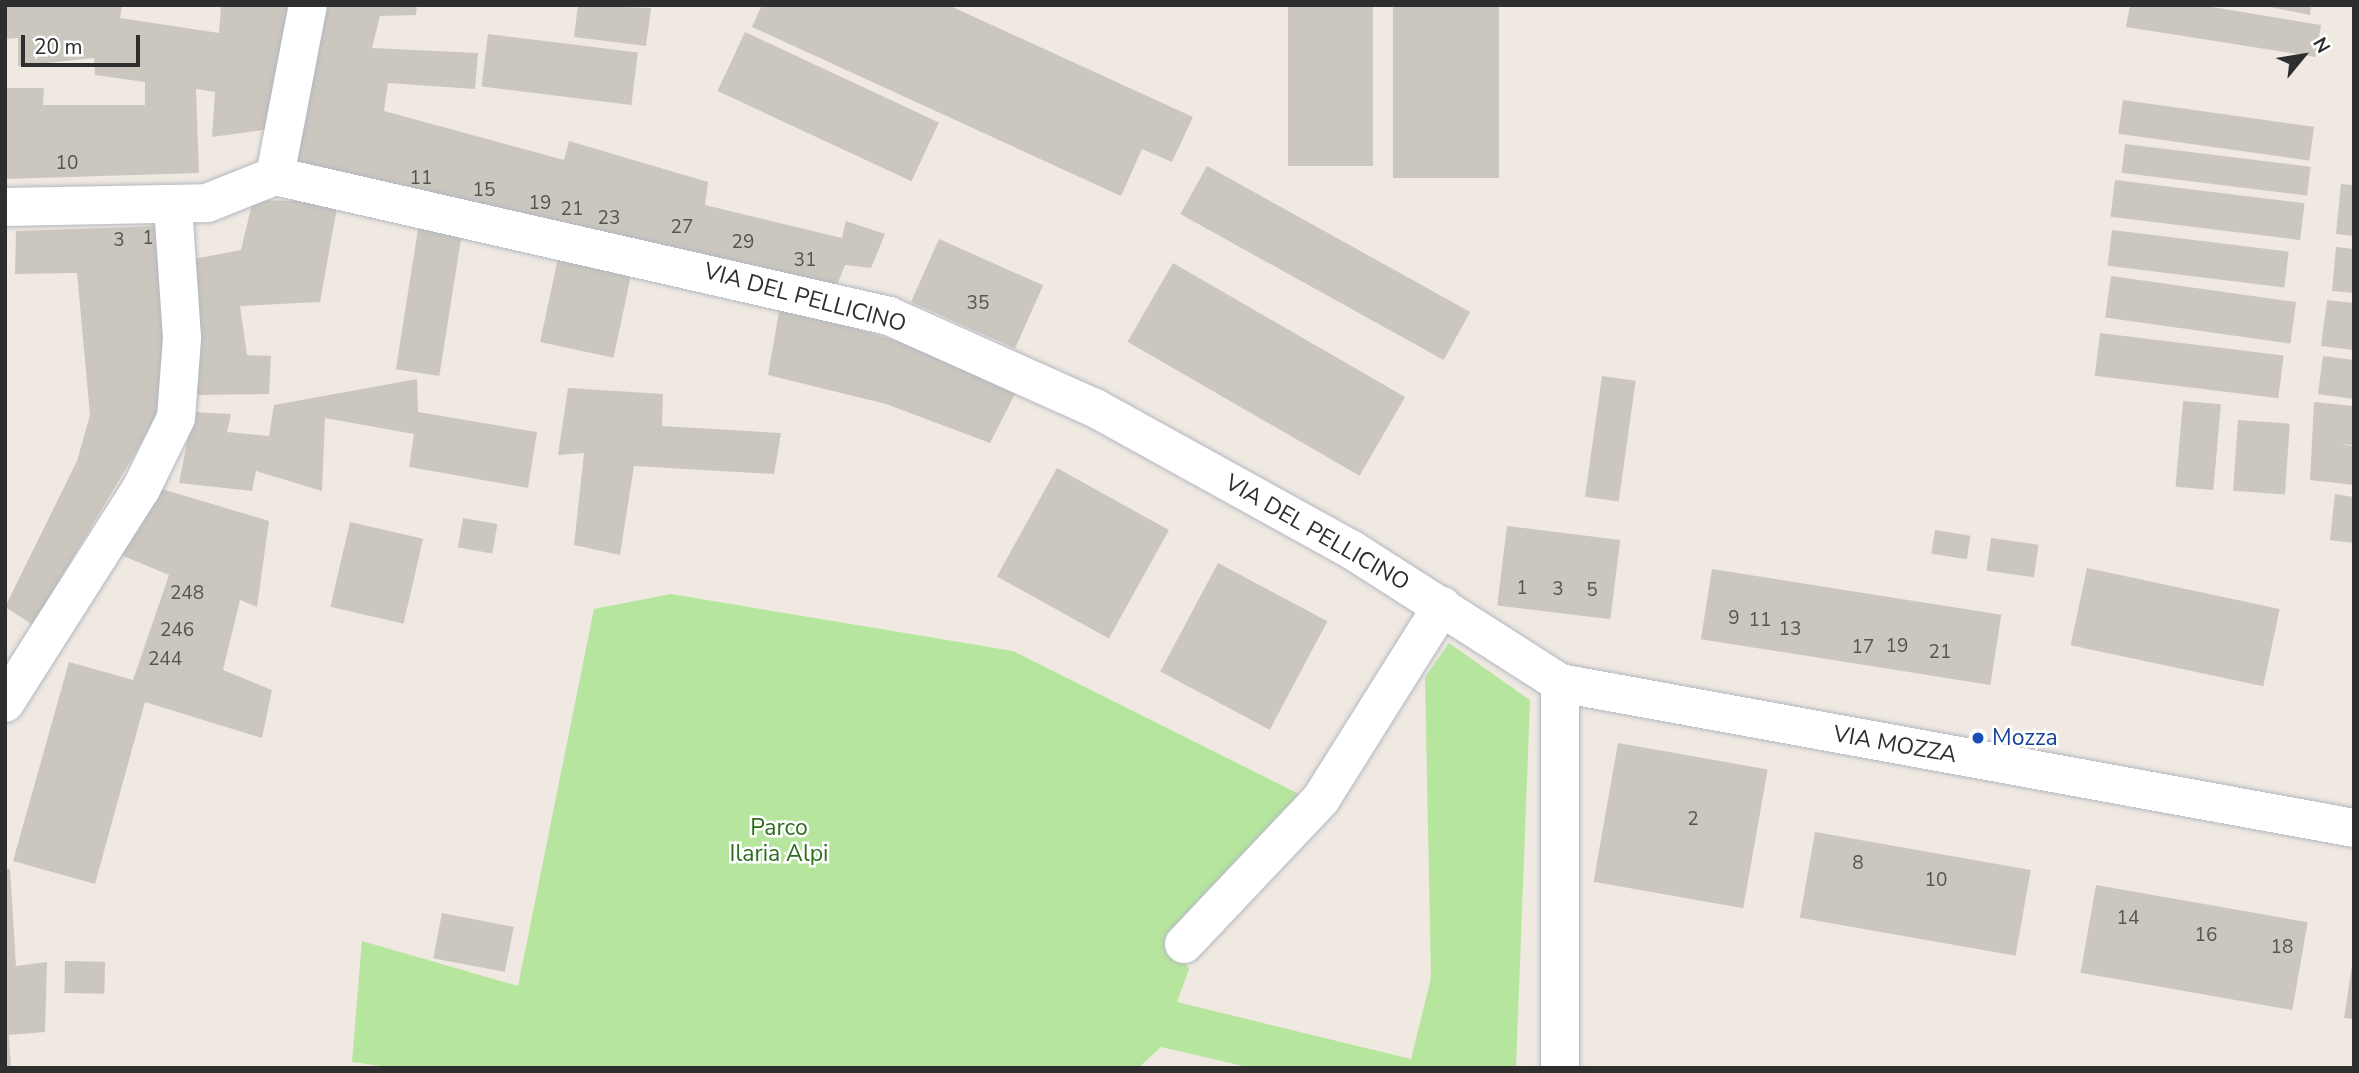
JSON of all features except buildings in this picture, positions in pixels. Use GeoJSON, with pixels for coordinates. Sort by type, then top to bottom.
{"type":"FeatureCollection","features":[{"type":"Feature","properties":{"kind":"street"},"geometry":{"type":"LineString","coordinates":[[5,207],[173,205],[207,202],[275,176],[308,5]]}},
{"type":"Feature","properties":{"kind":"street","name":"VIA DEL PELLICINO"},"geometry":{"type":"LineString","coordinates":[[275,176],[888,316],[1095,408],[1443,606],[1560,682]]}},
{"type":"Feature","properties":{"kind":"street"},"geometry":{"type":"LineString","coordinates":[[5,703],[141,489],[176,418],[182,338],[173,205]]}},
{"type":"Feature","properties":{"kind":"street"},"geometry":{"type":"LineString","coordinates":[[1184,944],[1321,799],[1443,606]]}},
{"type":"Feature","properties":{"kind":"street"},"geometry":{"type":"LineString","coordinates":[[1560,682],[1560,1068]]}},
{"type":"Feature","properties":{"kind":"street","name":"VIA MOZZA"},"geometry":{"type":"LineString","coordinates":[[1560,682],[2354,828]]}},
{"type":"Feature","properties":{"kind":"green space","name":"Parco Ilaria Alpi"},"geometry":{"type":"Polygon","coordinates":[[[671,594],[1013,651],[1309,799],[1174,944],[1189,969],[1177,1002],[1411,1059],[1431,978],[1425,677],[1449,643],[1530,700],[1516,1068],[1252,1068],[1161,1047],[1138,1068],[396,1068],[352,1062],[362,941],[518,986],[594,609],[671,594]]]}},
{"type":"Feature","properties":{"kind":"place","name":"Mozza"},"geometry":{"type":"Point","coordinates":[1978,738]}}]}
